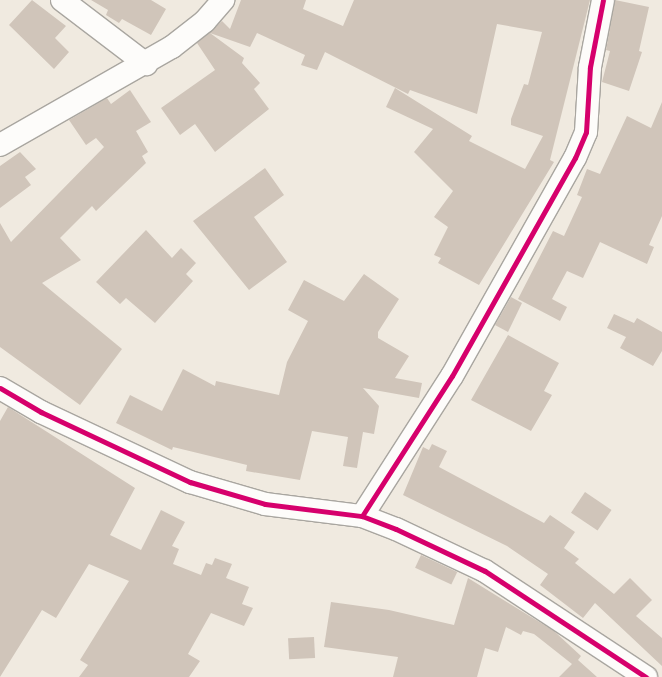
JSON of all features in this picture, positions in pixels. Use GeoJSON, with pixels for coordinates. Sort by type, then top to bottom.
{"type":"FeatureCollection","features":[{"type":"Feature","properties":{"kind":"street"},"geometry":{"type":"LineString","coordinates":[[62,0],[146,64]]}},
{"type":"Feature","properties":{"kind":"street"},"geometry":{"type":"LineString","coordinates":[[0,146],[146,64],[205,21],[223,0]]}},
{"type":"Feature","properties":{"kind":"street"},"geometry":{"type":"LineString","coordinates":[[362,516],[452,376],[575,158],[586,132],[590,67],[603,0]]}},
{"type":"Feature","properties":{"kind":"street"},"geometry":{"type":"LineString","coordinates":[[0,388],[40,412],[190,482],[265,504],[362,516],[485,571],[646,677]]}},
{"type":"Feature","properties":{"kind":"building"},"geometry":{"type":"Polygon","coordinates":[[[32,0],[66,26],[55,38],[69,52],[54,69],[9,25],[32,0]]]}},
{"type":"Feature","properties":{"kind":"building"},"geometry":{"type":"Polygon","coordinates":[[[91,0],[151,0],[166,9],[151,35],[122,19],[119,23],[106,15],[108,10],[91,0]]]}},
{"type":"Feature","properties":{"kind":"building"},"geometry":{"type":"Polygon","coordinates":[[[241,0],[306,0],[303,9],[343,26],[354,0],[590,0],[550,160],[554,162],[479,285],[438,263],[441,258],[434,255],[448,227],[434,217],[453,191],[414,152],[433,129],[386,107],[395,88],[472,136],[469,141],[525,169],[543,136],[511,125],[511,119],[524,84],[528,85],[542,32],[497,24],[477,114],[410,90],[408,94],[325,52],[317,70],[301,65],[305,55],[257,33],[250,47],[210,33],[244,58],[242,63],[260,83],[254,89],[269,109],[215,152],[195,124],[180,135],[161,108],[215,70],[197,43],[222,21],[230,29],[241,0]]]}},
{"type":"Feature","properties":{"kind":"building"},"geometry":{"type":"Polygon","coordinates":[[[615,0],[649,7],[639,51],[642,52],[629,91],[602,82],[610,51],[606,50],[615,0]]]}},
{"type":"Feature","properties":{"kind":"building"},"geometry":{"type":"Polygon","coordinates":[[[130,90],[151,122],[136,131],[148,152],[142,156],[146,163],[96,211],[92,206],[60,238],[81,260],[42,283],[122,349],[80,405],[0,347],[0,223],[11,242],[104,147],[96,138],[86,145],[69,120],[107,98],[111,104],[130,90]]]}},
{"type":"Feature","properties":{"kind":"building"},"geometry":{"type":"Polygon","coordinates":[[[662,102],[662,216],[649,245],[654,247],[647,264],[600,242],[583,278],[567,271],[552,299],[567,307],[560,321],[518,299],[553,231],[564,236],[582,197],[577,195],[587,169],[600,174],[627,116],[651,128],[662,102]]]}},
{"type":"Feature","properties":{"kind":"building"},"geometry":{"type":"Polygon","coordinates":[[[20,152],[36,169],[25,177],[31,185],[0,208],[0,166],[20,152]]]}},
{"type":"Feature","properties":{"kind":"building"},"geometry":{"type":"Polygon","coordinates":[[[265,168],[284,195],[254,217],[287,262],[249,290],[193,221],[265,168]]]}},
{"type":"Feature","properties":{"kind":"building"},"geometry":{"type":"Polygon","coordinates":[[[146,230],[172,258],[181,248],[196,263],[186,274],[193,281],[155,323],[126,298],[120,304],[96,282],[146,230]]]}},
{"type":"Feature","properties":{"kind":"building"},"geometry":{"type":"Polygon","coordinates":[[[364,274],[399,299],[378,332],[378,338],[409,356],[395,378],[422,383],[419,398],[363,388],[379,406],[374,434],[363,432],[357,468],[343,466],[348,437],[312,431],[300,480],[246,471],[247,465],[173,447],[172,450],[116,423],[130,395],[162,411],[183,369],[215,386],[216,381],[279,395],[287,362],[308,321],[288,310],[304,280],[344,301],[364,274]]]}},
{"type":"Feature","properties":{"kind":"building"},"geometry":{"type":"Polygon","coordinates":[[[511,297],[522,303],[508,332],[495,325],[511,297]]]}},
{"type":"Feature","properties":{"kind":"building"},"geometry":{"type":"Polygon","coordinates":[[[614,314],[634,323],[637,318],[662,332],[662,351],[653,366],[620,348],[626,337],[607,328],[614,314]]]}},
{"type":"Feature","properties":{"kind":"building"},"geometry":{"type":"Polygon","coordinates":[[[508,335],[559,363],[544,391],[552,395],[531,431],[471,400],[508,335]]]}},
{"type":"Feature","properties":{"kind":"building"},"geometry":{"type":"Polygon","coordinates":[[[8,407],[135,488],[110,535],[141,550],[161,510],[185,522],[172,546],[179,549],[173,564],[201,575],[206,563],[212,565],[215,558],[232,564],[226,578],[249,587],[242,604],[253,608],[244,626],[211,613],[188,654],[200,661],[189,677],[79,677],[88,665],[80,660],[129,581],[89,564],[56,618],[42,610],[0,677],[0,421],[8,407]]]}},
{"type":"Feature","properties":{"kind":"building"},"geometry":{"type":"Polygon","coordinates":[[[432,444],[447,451],[439,467],[544,523],[550,515],[575,532],[564,548],[579,559],[575,563],[614,594],[630,578],[652,600],[636,616],[662,638],[662,666],[595,603],[583,618],[540,585],[548,574],[507,546],[403,495],[423,447],[429,450],[432,444]]]}},
{"type":"Feature","properties":{"kind":"building"},"geometry":{"type":"Polygon","coordinates":[[[585,492],[612,510],[598,531],[571,513],[585,492]]]}},
{"type":"Feature","properties":{"kind":"building"},"geometry":{"type":"Polygon","coordinates":[[[421,555],[457,572],[451,585],[415,568],[421,555]]]}},
{"type":"Feature","properties":{"kind":"building"},"geometry":{"type":"Polygon","coordinates":[[[468,578],[554,631],[581,656],[578,660],[597,677],[559,677],[572,664],[534,634],[523,631],[521,635],[506,627],[498,652],[485,648],[477,677],[393,677],[398,657],[324,647],[331,602],[389,610],[454,625],[468,578]]]}},
{"type":"Feature","properties":{"kind":"building"},"geometry":{"type":"Polygon","coordinates":[[[314,637],[315,658],[289,659],[288,638],[314,637]]]}},
{"type":"Feature","properties":{"kind":"cycle path"},"geometry":{"type":"LineString","coordinates":[[362,516],[452,376],[575,158],[586,132],[590,67],[603,0]]}},
{"type":"Feature","properties":{"kind":"cycle path"},"geometry":{"type":"LineString","coordinates":[[0,388],[41,412],[190,482],[265,504],[362,516],[396,529],[485,571],[646,677]]}}]}
